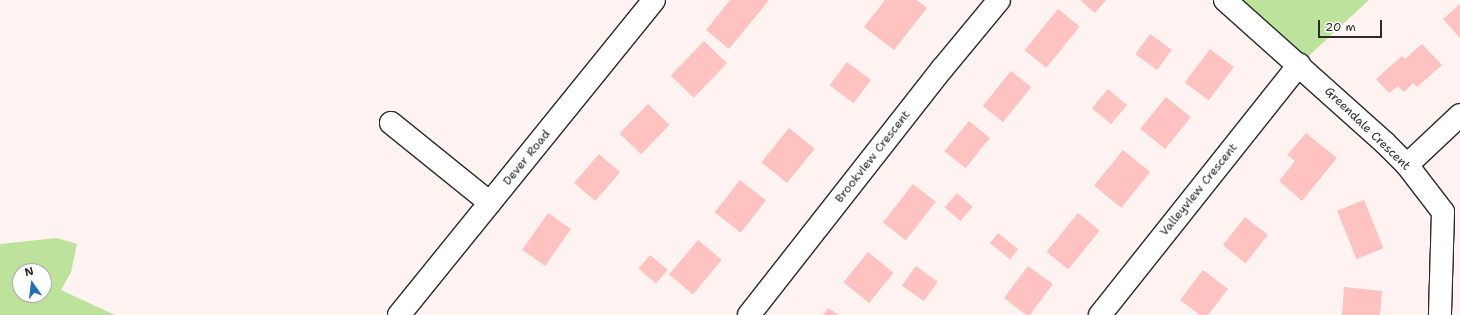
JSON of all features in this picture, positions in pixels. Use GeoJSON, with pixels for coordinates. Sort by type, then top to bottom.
{"type":"FeatureCollection","features":[{"type":"Feature","properties":{"kind":"street","name":"Dever Road"},"geometry":{"type":"LineString","coordinates":[[399,315],[654,0]]}},
{"type":"Feature","properties":{"kind":"street","name":"Brookview Crescent"},"geometry":{"type":"LineString","coordinates":[[749,315],[942,69],[1000,0]]}},
{"type":"Feature","properties":{"kind":"street","name":"Greendale Crescent"},"geometry":{"type":"LineString","coordinates":[[1226,0],[1407,165],[1443,212],[1440,315]]}},
{"type":"Feature","properties":{"kind":"street","name":"Valleyview Crescent"},"geometry":{"type":"LineString","coordinates":[[1100,315],[1299,65]]}},
{"type":"Feature","properties":{"kind":"street"},"geometry":{"type":"LineString","coordinates":[[1407,165],[1460,115]]}},
{"type":"Feature","properties":{"kind":"street"},"geometry":{"type":"LineString","coordinates":[[392,123],[490,202]]}},
{"type":"Feature","properties":{"kind":"green space"},"geometry":{"type":"Polygon","coordinates":[[[1225,0],[1369,0],[1299,65],[1225,0]]]}},
{"type":"Feature","properties":{"kind":"green space"},"geometry":{"type":"Polygon","coordinates":[[[57,238],[77,244],[71,272],[61,290],[115,315],[0,315],[0,244],[57,238]]]}},
{"type":"Feature","properties":{"kind":"building"},"geometry":{"type":"Polygon","coordinates":[[[730,0],[769,0],[729,49],[706,30],[730,0]]]}},
{"type":"Feature","properties":{"kind":"building"},"geometry":{"type":"Polygon","coordinates":[[[885,0],[917,0],[927,8],[894,50],[864,27],[885,0]]]}},
{"type":"Feature","properties":{"kind":"building"},"geometry":{"type":"Polygon","coordinates":[[[1080,0],[1106,0],[1095,13],[1080,0]]]}},
{"type":"Feature","properties":{"kind":"building"},"geometry":{"type":"Polygon","coordinates":[[[1460,4],[1460,38],[1443,19],[1460,4]]]}},
{"type":"Feature","properties":{"kind":"building"},"geometry":{"type":"Polygon","coordinates":[[[1058,9],[1080,27],[1046,68],[1025,50],[1058,9]]]}},
{"type":"Feature","properties":{"kind":"building"},"geometry":{"type":"Polygon","coordinates":[[[1150,34],[1172,50],[1157,70],[1135,54],[1150,34]]]}},
{"type":"Feature","properties":{"kind":"building"},"geometry":{"type":"Polygon","coordinates":[[[704,41],[727,63],[694,98],[671,76],[704,41]]]}},
{"type":"Feature","properties":{"kind":"building"},"geometry":{"type":"Polygon","coordinates":[[[1422,44],[1442,65],[1417,87],[1413,83],[1404,92],[1398,86],[1389,93],[1376,79],[1402,56],[1405,59],[1422,44]]]}},
{"type":"Feature","properties":{"kind":"building"},"geometry":{"type":"Polygon","coordinates":[[[1210,49],[1234,67],[1209,101],[1185,83],[1210,49]]]}},
{"type":"Feature","properties":{"kind":"building"},"geometry":{"type":"Polygon","coordinates":[[[847,62],[871,80],[854,103],[830,85],[847,62]]]}},
{"type":"Feature","properties":{"kind":"building"},"geometry":{"type":"Polygon","coordinates":[[[1011,71],[1031,87],[1003,122],[983,106],[1011,71]]]}},
{"type":"Feature","properties":{"kind":"building"},"geometry":{"type":"Polygon","coordinates":[[[1108,89],[1127,105],[1111,124],[1092,108],[1108,89]]]}},
{"type":"Feature","properties":{"kind":"building"},"geometry":{"type":"Polygon","coordinates":[[[1166,97],[1191,117],[1165,149],[1140,129],[1166,97]]]}},
{"type":"Feature","properties":{"kind":"building"},"geometry":{"type":"Polygon","coordinates":[[[648,104],[670,125],[641,154],[620,133],[648,104]]]}},
{"type":"Feature","properties":{"kind":"building"},"geometry":{"type":"Polygon","coordinates":[[[969,121],[990,138],[965,168],[944,151],[969,121]]]}},
{"type":"Feature","properties":{"kind":"building"},"geometry":{"type":"Polygon","coordinates":[[[789,128],[815,149],[787,183],[761,162],[789,128]]]}},
{"type":"Feature","properties":{"kind":"building"},"geometry":{"type":"Polygon","coordinates":[[[1306,133],[1337,158],[1302,201],[1279,181],[1295,161],[1287,155],[1306,133]]]}},
{"type":"Feature","properties":{"kind":"building"},"geometry":{"type":"Polygon","coordinates":[[[1123,150],[1150,172],[1121,208],[1094,186],[1123,150]]]}},
{"type":"Feature","properties":{"kind":"building"},"geometry":{"type":"Polygon","coordinates":[[[599,154],[620,172],[595,201],[574,183],[599,154]]]}},
{"type":"Feature","properties":{"kind":"building"},"geometry":{"type":"Polygon","coordinates":[[[740,180],[766,200],[741,233],[715,212],[740,180]]]}},
{"type":"Feature","properties":{"kind":"building"},"geometry":{"type":"Polygon","coordinates":[[[913,184],[936,202],[906,240],[883,223],[913,184]]]}},
{"type":"Feature","properties":{"kind":"building"},"geometry":{"type":"Polygon","coordinates":[[[957,193],[973,207],[960,221],[945,207],[957,193]]]}},
{"type":"Feature","properties":{"kind":"building"},"geometry":{"type":"Polygon","coordinates":[[[1364,200],[1383,248],[1357,259],[1337,211],[1364,200]]]}},
{"type":"Feature","properties":{"kind":"building"},"geometry":{"type":"Polygon","coordinates":[[[548,213],[571,229],[545,266],[522,250],[548,213]]]}},
{"type":"Feature","properties":{"kind":"building"},"geometry":{"type":"Polygon","coordinates":[[[1078,213],[1100,231],[1068,269],[1047,252],[1078,213]]]}},
{"type":"Feature","properties":{"kind":"building"},"geometry":{"type":"Polygon","coordinates":[[[1245,217],[1268,235],[1246,263],[1223,245],[1245,217]]]}},
{"type":"Feature","properties":{"kind":"building"},"geometry":{"type":"Polygon","coordinates":[[[998,233],[1018,249],[1010,259],[990,243],[998,233]]]}},
{"type":"Feature","properties":{"kind":"building"},"geometry":{"type":"Polygon","coordinates":[[[698,240],[722,260],[693,294],[669,274],[698,240]]]}},
{"type":"Feature","properties":{"kind":"building"},"geometry":{"type":"Polygon","coordinates":[[[868,252],[894,273],[869,303],[843,282],[868,252]]]}},
{"type":"Feature","properties":{"kind":"building"},"geometry":{"type":"Polygon","coordinates":[[[650,255],[668,270],[656,284],[638,269],[650,255]]]}},
{"type":"Feature","properties":{"kind":"building"},"geometry":{"type":"Polygon","coordinates":[[[916,266],[938,282],[924,301],[902,285],[916,266]]]}},
{"type":"Feature","properties":{"kind":"building"},"geometry":{"type":"Polygon","coordinates":[[[1028,266],[1053,284],[1030,315],[1026,315],[1004,298],[1028,266]]]}},
{"type":"Feature","properties":{"kind":"building"},"geometry":{"type":"Polygon","coordinates":[[[1203,270],[1228,289],[1208,315],[1200,315],[1180,300],[1203,270]]]}},
{"type":"Feature","properties":{"kind":"building"},"geometry":{"type":"Polygon","coordinates":[[[1344,287],[1382,291],[1380,315],[1342,315],[1344,287]]]}},
{"type":"Feature","properties":{"kind":"building"},"geometry":{"type":"Polygon","coordinates":[[[828,308],[839,315],[823,315],[828,308]]]}}]}
